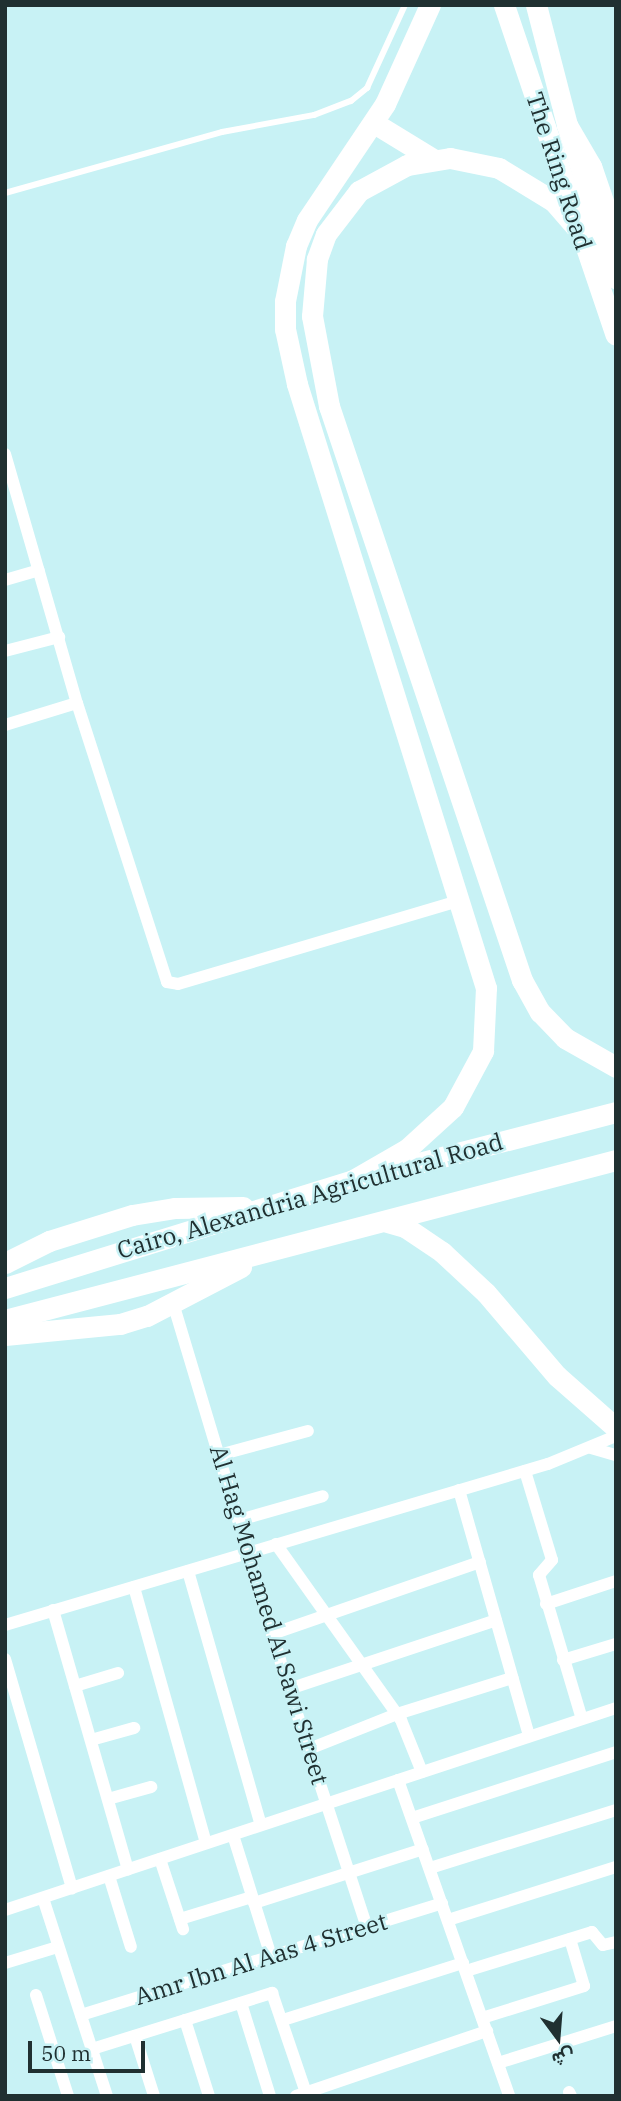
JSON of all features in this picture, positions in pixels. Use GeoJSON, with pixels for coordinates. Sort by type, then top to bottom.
{"type":"FeatureCollection","features":[{"type":"Feature","properties":{"kind":"main road"},"geometry":{"type":"LineString","coordinates":[[353,1180],[407,1149],[453,1107],[483,1051],[486,988],[461,900],[303,405],[285,329],[289,273],[307,220],[374,123],[430,5]]}},
{"type":"Feature","properties":{"kind":"main road","name":"The Ring Road"},"geometry":{"type":"LineString","coordinates":[[504,5],[575,226],[616,335]]}},
{"type":"Feature","properties":{"kind":"main road","name":"The Ring Road"},"geometry":{"type":"LineString","coordinates":[[536,5],[567,125],[616,278]]}},
{"type":"Feature","properties":{"kind":"main road"},"geometry":{"type":"LineString","coordinates":[[374,123],[433,159]]}},
{"type":"Feature","properties":{"kind":"main road"},"geometry":{"type":"LineString","coordinates":[[567,125],[591,166],[616,239]]}},
{"type":"Feature","properties":{"kind":"main road"},"geometry":{"type":"LineString","coordinates":[[575,226],[552,201],[499,168],[467,159],[433,159],[382,176],[340,211],[317,259],[312,316],[329,406],[436,736],[522,980],[540,1012],[565,1038],[616,1067]]}},
{"type":"Feature","properties":{"kind":"main road"},"geometry":{"type":"LineString","coordinates":[[410,744],[436,736]]}},
{"type":"Feature","properties":{"kind":"main road","name":"Cairo, Alexandria Agricultural Road"},"geometry":{"type":"LineString","coordinates":[[5,1287],[353,1180],[616,1112]]}},
{"type":"Feature","properties":{"kind":"main road","name":"Cairo, Alexandria Agricultural Road"},"geometry":{"type":"LineString","coordinates":[[5,1320],[616,1160]]}},
{"type":"Feature","properties":{"kind":"main road"},"geometry":{"type":"LineString","coordinates":[[5,1263],[69,1234],[132,1215],[175,1208],[263,1208]]}},
{"type":"Feature","properties":{"kind":"main road"},"geometry":{"type":"LineString","coordinates":[[385,1222],[405,1227],[442,1252],[486,1293],[557,1376],[616,1428]]}},
{"type":"Feature","properties":{"kind":"main road"},"geometry":{"type":"LineString","coordinates":[[5,1335],[90,1330],[147,1316],[270,1251]]}},
{"type":"Feature","properties":{"kind":"street"},"geometry":{"type":"LineString","coordinates":[[5,454],[76,704],[170,984],[461,900]]}},
{"type":"Feature","properties":{"kind":"street"},"geometry":{"type":"LineString","coordinates":[[5,580],[39,570]]}},
{"type":"Feature","properties":{"kind":"street"},"geometry":{"type":"LineString","coordinates":[[5,651],[59,637]]}},
{"type":"Feature","properties":{"kind":"street"},"geometry":{"type":"LineString","coordinates":[[5,725],[76,704]]}},
{"type":"Feature","properties":{"kind":"street","name":"Al Hag Mohamed Al Sawi Street"},"geometry":{"type":"LineString","coordinates":[[173,1303],[289,1689],[367,1927]]}},
{"type":"Feature","properties":{"kind":"street"},"geometry":{"type":"LineString","coordinates":[[219,1455],[308,1432]]}},
{"type":"Feature","properties":{"kind":"street"},"geometry":{"type":"LineString","coordinates":[[5,1625],[525,1471],[591,1448],[616,1436]]}},
{"type":"Feature","properties":{"kind":"street"},"geometry":{"type":"LineString","coordinates":[[591,1448],[616,1455]]}},
{"type":"Feature","properties":{"kind":"street"},"geometry":{"type":"LineString","coordinates":[[525,1471],[552,1560],[539,1575],[582,1719]]}},
{"type":"Feature","properties":{"kind":"street"},"geometry":{"type":"LineString","coordinates":[[459,1490],[529,1736]]}},
{"type":"Feature","properties":{"kind":"street"},"geometry":{"type":"LineString","coordinates":[[239,1520],[323,1496]]}},
{"type":"Feature","properties":{"kind":"street"},"geometry":{"type":"LineString","coordinates":[[276,1544],[397,1714],[422,1772]]}},
{"type":"Feature","properties":{"kind":"street"},"geometry":{"type":"LineString","coordinates":[[272,1634],[480,1562]]}},
{"type":"Feature","properties":{"kind":"street"},"geometry":{"type":"LineString","coordinates":[[188,1571],[261,1825]]}},
{"type":"Feature","properties":{"kind":"street"},"geometry":{"type":"LineString","coordinates":[[546,1604],[616,1581]]}},
{"type":"Feature","properties":{"kind":"street"},"geometry":{"type":"LineString","coordinates":[[134,1587],[206,1843]]}},
{"type":"Feature","properties":{"kind":"street"},"geometry":{"type":"LineString","coordinates":[[53,1611],[128,1869]]}},
{"type":"Feature","properties":{"kind":"street"},"geometry":{"type":"LineString","coordinates":[[289,1689],[364,1666],[373,1658],[496,1620]]}},
{"type":"Feature","properties":{"kind":"street"},"geometry":{"type":"LineString","coordinates":[[563,1660],[616,1644]]}},
{"type":"Feature","properties":{"kind":"street"},"geometry":{"type":"LineString","coordinates":[[5,1658],[72,1888]]}},
{"type":"Feature","properties":{"kind":"street"},"geometry":{"type":"LineString","coordinates":[[75,1686],[118,1672]]}},
{"type":"Feature","properties":{"kind":"street"},"geometry":{"type":"LineString","coordinates":[[309,1749],[397,1714],[512,1678]]}},
{"type":"Feature","properties":{"kind":"street"},"geometry":{"type":"LineString","coordinates":[[5,1910],[616,1708]]}},
{"type":"Feature","properties":{"kind":"street"},"geometry":{"type":"LineString","coordinates":[[91,1740],[134,1728]]}},
{"type":"Feature","properties":{"kind":"street"},"geometry":{"type":"LineString","coordinates":[[412,1818],[616,1752]]}},
{"type":"Feature","properties":{"kind":"street"},"geometry":{"type":"LineString","coordinates":[[398,1780],[498,2063],[506,2095]]}},
{"type":"Feature","properties":{"kind":"street"},"geometry":{"type":"LineString","coordinates":[[108,1799],[151,1787]]}},
{"type":"Feature","properties":{"kind":"street"},"geometry":{"type":"LineString","coordinates":[[430,1868],[616,1810]]}},
{"type":"Feature","properties":{"kind":"street"},"geometry":{"type":"LineString","coordinates":[[233,1835],[271,1956]]}},
{"type":"Feature","properties":{"kind":"street"},"geometry":{"type":"LineString","coordinates":[[160,1859],[181,1924],[423,1849]]}},
{"type":"Feature","properties":{"kind":"street"},"geometry":{"type":"LineString","coordinates":[[448,1920],[616,1867]]}},
{"type":"Feature","properties":{"kind":"street"},"geometry":{"type":"LineString","coordinates":[[109,1876],[131,1947]]}},
{"type":"Feature","properties":{"kind":"street"},"geometry":{"type":"LineString","coordinates":[[43,1898],[107,2096]]}},
{"type":"Feature","properties":{"kind":"street","name":"Amr Ibn Al Aas 4 Street"},"geometry":{"type":"LineString","coordinates":[[81,2015],[442,1903]]}},
{"type":"Feature","properties":{"kind":"street"},"geometry":{"type":"LineString","coordinates":[[283,2020],[592,1932],[603,1945],[616,1942]]}},
{"type":"Feature","properties":{"kind":"street"},"geometry":{"type":"LineString","coordinates":[[482,2018],[584,1986],[570,1939]]}},
{"type":"Feature","properties":{"kind":"street"},"geometry":{"type":"LineString","coordinates":[[5,1963],[58,1947]]}},
{"type":"Feature","properties":{"kind":"street"},"geometry":{"type":"LineString","coordinates":[[92,2049],[273,1993],[303,2095],[487,2031]]}},
{"type":"Feature","properties":{"kind":"street"},"geometry":{"type":"LineString","coordinates":[[36,1995],[68,2096]]}},
{"type":"Feature","properties":{"kind":"street"},"geometry":{"type":"LineString","coordinates":[[241,2003],[270,2096]]}},
{"type":"Feature","properties":{"kind":"street"},"geometry":{"type":"LineString","coordinates":[[185,2020],[208,2096]]}},
{"type":"Feature","properties":{"kind":"street"},"geometry":{"type":"LineString","coordinates":[[498,2063],[616,2026]]}},
{"type":"Feature","properties":{"kind":"street"},"geometry":{"type":"LineString","coordinates":[[135,2036],[154,2096]]}},
{"type":"Feature","properties":{"kind":"lane"},"geometry":{"type":"LineString","coordinates":[[5,193],[222,132],[314,115],[351,102],[367,88],[405,5]]}}]}
